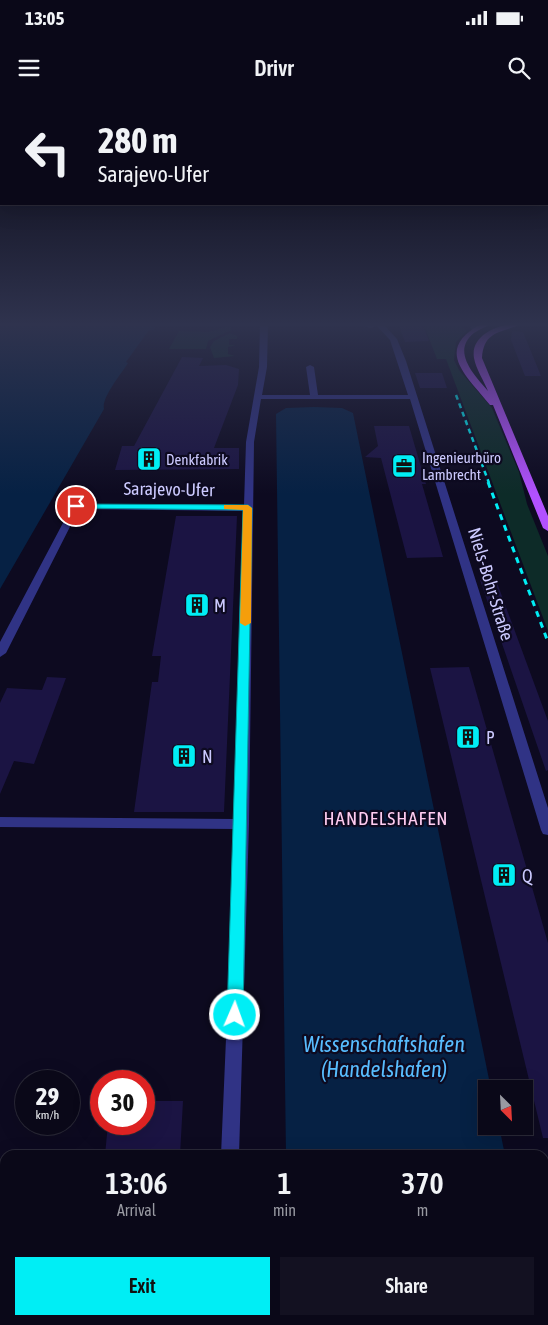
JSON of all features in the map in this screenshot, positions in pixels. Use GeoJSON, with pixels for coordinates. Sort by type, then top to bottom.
{"type":"FeatureCollection","features":[{"type":"Feature","properties":{"kind":"main road"},"geometry":{"type":"LineString","coordinates":[[473,380],[502,416]]}},
{"type":"Feature","properties":{"kind":"main road"},"geometry":{"type":"LineString","coordinates":[[487,380],[548,528]]}},
{"type":"Feature","properties":{"kind":"street"},"geometry":{"type":"LineString","coordinates":[[230,1150],[242,824],[250,442],[260,380]]}},
{"type":"Feature","properties":{"kind":"street"},"geometry":{"type":"LineString","coordinates":[[312,380],[314,398]]}},
{"type":"Feature","properties":{"kind":"street","name":"Niels-Bohr-Straße"},"geometry":{"type":"LineString","coordinates":[[408,380],[548,830]]}},
{"type":"Feature","properties":{"kind":"street"},"geometry":{"type":"LineString","coordinates":[[257,397],[413,397]]}},
{"type":"Feature","properties":{"kind":"street","name":"Sarajevo-Ufer"},"geometry":{"type":"LineString","coordinates":[[0,653],[76,506],[248,508]]}},
{"type":"Feature","properties":{"kind":"street"},"geometry":{"type":"LineString","coordinates":[[0,822],[242,824]]}},
{"type":"Feature","properties":{"kind":"green space"},"geometry":{"type":"Polygon","coordinates":[[[454,380],[468,380],[492,408],[519,472],[527,504],[548,556],[548,631],[454,380]]]}},
{"type":"Feature","properties":{"kind":"water"},"geometry":{"type":"Polygon","coordinates":[[[0,380],[117,380],[106,399],[104,409],[0,589],[0,380]]]}},
{"type":"Feature","properties":{"kind":"water","name":"Wissenschaftshafen (Handelshafen)"},"geometry":{"type":"Polygon","coordinates":[[[314,407],[342,408],[353,413],[489,1080],[478,1080],[478,1135],[501,1135],[504,1150],[286,1150],[276,414],[286,408],[314,407]]]}},
{"type":"Feature","properties":{"kind":"building"},"geometry":{"type":"Polygon","coordinates":[[[170,380],[238,380],[214,448],[239,448],[239,469],[115,470],[122,446],[134,446],[170,380]]]}},
{"type":"Feature","properties":{"kind":"building"},"geometry":{"type":"Polygon","coordinates":[[[417,380],[444,380],[447,388],[420,388],[417,380]]]}},
{"type":"Feature","properties":{"kind":"building"},"geometry":{"type":"Polygon","coordinates":[[[374,426],[409,426],[426,484],[422,484],[443,557],[407,558],[381,458],[365,457],[378,446],[374,426]]]}},
{"type":"Feature","properties":{"kind":"building"},"geometry":{"type":"Polygon","coordinates":[[[176,516],[237,516],[224,812],[134,812],[152,682],[158,682],[161,656],[152,656],[176,516]]]}},
{"type":"Feature","properties":{"kind":"building"},"geometry":{"type":"Polygon","coordinates":[[[480,580],[496,580],[548,721],[548,770],[546,771],[480,580]]]}},
{"type":"Feature","properties":{"kind":"building"},"geometry":{"type":"Polygon","coordinates":[[[469,667],[548,943],[548,1138],[543,1138],[533,1096],[533,1080],[529,1080],[430,668],[469,667]]]}},
{"type":"Feature","properties":{"kind":"building"},"geometry":{"type":"Polygon","coordinates":[[[47,677],[66,678],[34,764],[14,761],[0,794],[0,703],[7,688],[42,690],[47,677]]]}},
{"type":"Feature","properties":{"kind":"building"},"geometry":{"type":"Polygon","coordinates":[[[155,1101],[183,1101],[180,1150],[105,1150],[107,1135],[155,1135],[155,1101]]]}},
{"type":"Feature","properties":{"kind":"railway"},"geometry":{"type":"LineString","coordinates":[[456,395],[489,483]]}},
{"type":"Feature","properties":{"kind":"railway"},"geometry":{"type":"LineString","coordinates":[[488,482],[548,642]]}},
{"type":"Feature","properties":{"kind":"slow traffic"},"geometry":{"type":"LineString","coordinates":[[227,507],[248,508],[245,623]]}},
{"type":"Feature","properties":{"kind":"place","name":"Denkfabrik"},"geometry":{"type":"Point","coordinates":[149,459]}},
{"type":"Feature","properties":{"kind":"place","name":"Ingenieurbüro Lambrecht"},"geometry":{"type":"Point","coordinates":[404,466]}},
{"type":"Feature","properties":{"kind":"place","name":"M"},"geometry":{"type":"Point","coordinates":[197,605]}},
{"type":"Feature","properties":{"kind":"place","name":"P"},"geometry":{"type":"Point","coordinates":[468,737]}},
{"type":"Feature","properties":{"kind":"place","name":"N"},"geometry":{"type":"Point","coordinates":[184,756]}},
{"type":"Feature","properties":{"kind":"place","name":"Q"},"geometry":{"type":"Point","coordinates":[504,875]}},
{"type":"Feature","properties":{"kind":"district","name":"HANDELSHAFEN"},"geometry":{"type":"Point","coordinates":[386,818]}},
{"type":"Feature","properties":{"kind":"route"},"geometry":{"type":"LineString","coordinates":[[76,506],[248,508],[242,824],[235,1015]]}}]}
